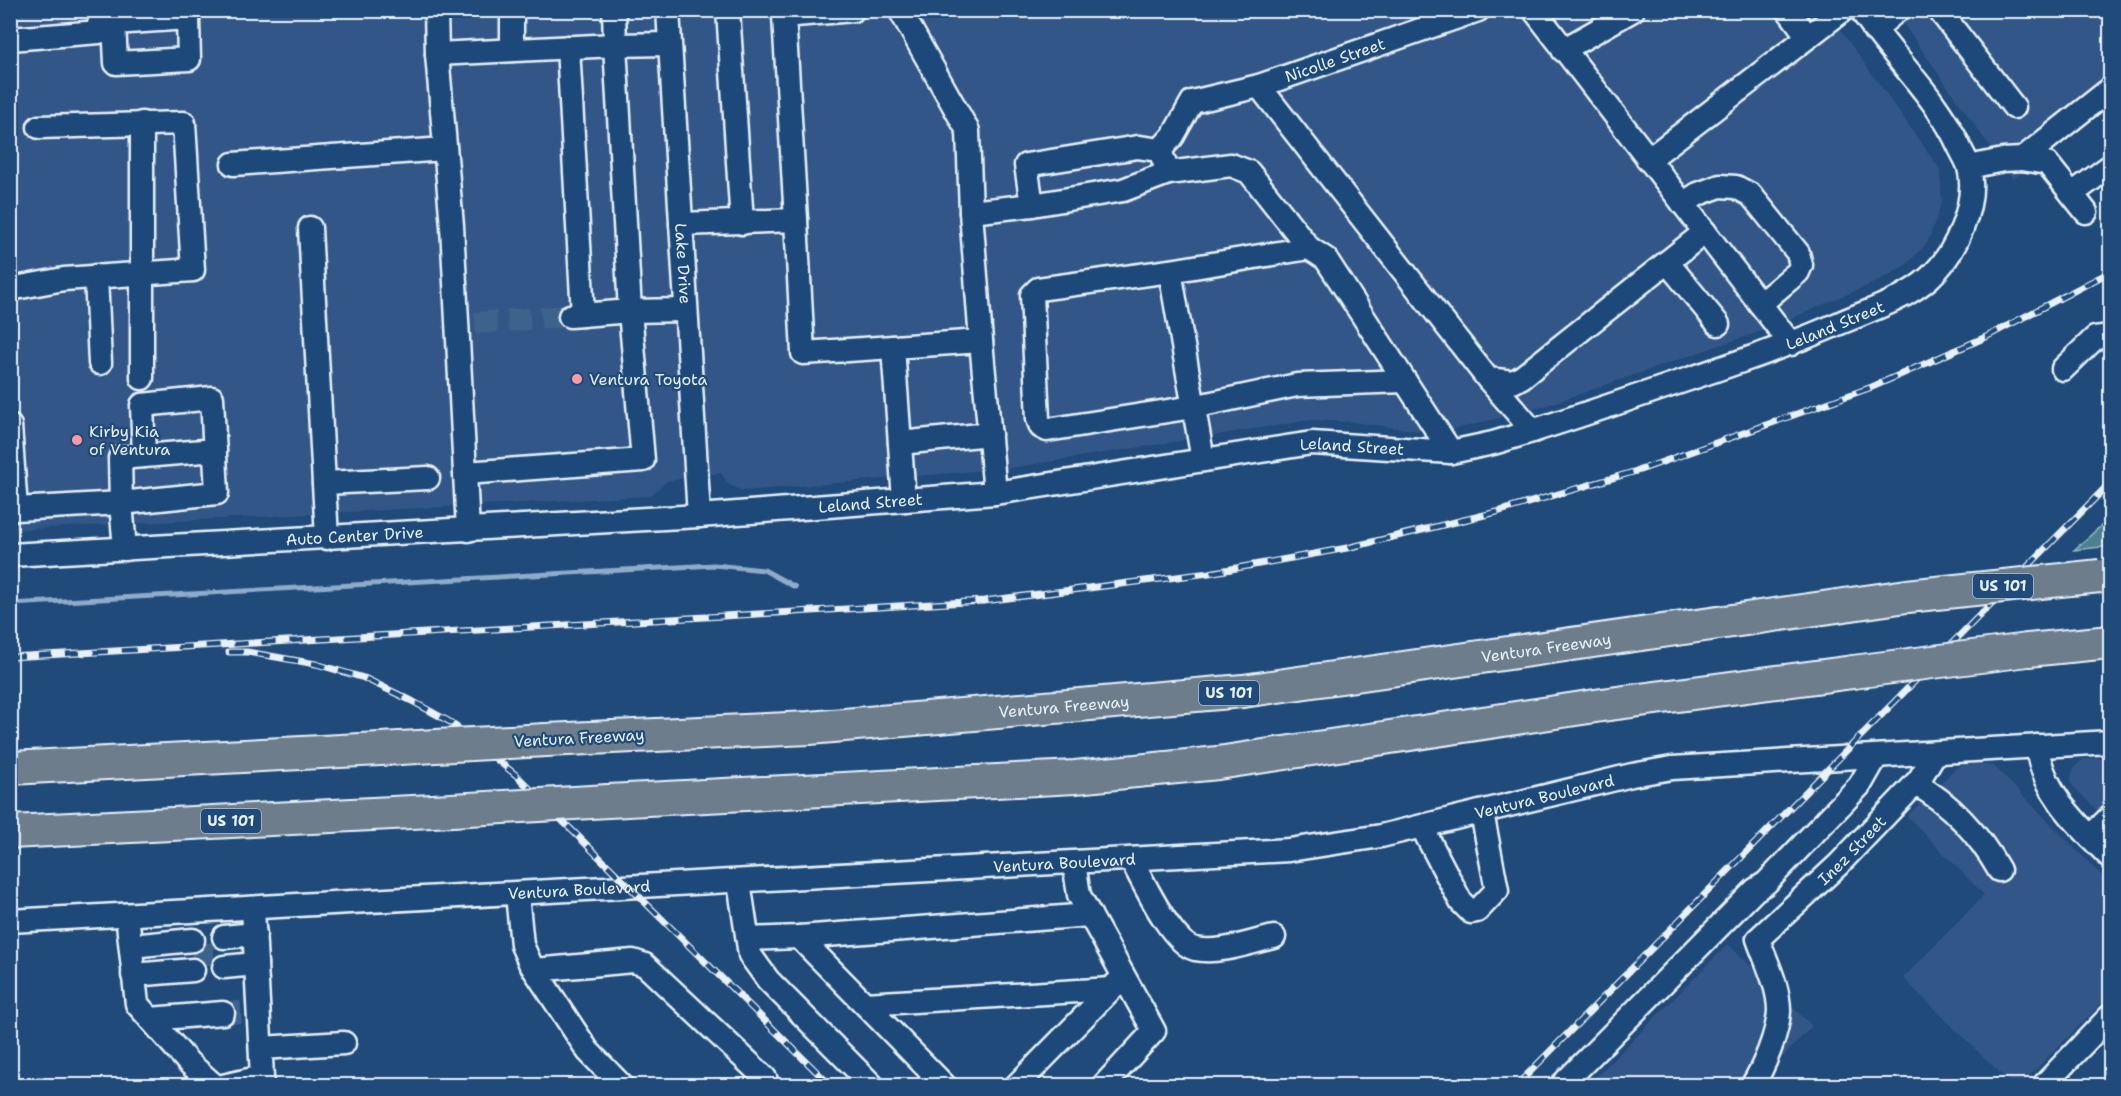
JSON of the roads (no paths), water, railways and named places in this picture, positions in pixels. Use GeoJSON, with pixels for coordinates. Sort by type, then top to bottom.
{"type":"FeatureCollection","features":[{"type":"Feature","properties":{"kind":"highway","name":"Ventura Freeway"},"geometry":{"type":"LineString","coordinates":[[10,768],[809,728],[1243,692],[1906,596],[2105,576]]}},
{"type":"Feature","properties":{"kind":"highway","name":"US 101"},"geometry":{"type":"LineString","coordinates":[[10,832],[1075,777],[1218,763],[1602,705],[2028,650],[2110,642]]}},
{"type":"Feature","properties":{"kind":"street"},"geometry":{"type":"LineString","coordinates":[[436,10],[437,54],[452,226],[455,299],[466,324],[465,473],[468,530]]}},
{"type":"Feature","properties":{"kind":"street"},"geometry":{"type":"LineString","coordinates":[[512,10],[512,50]]}},
{"type":"Feature","properties":{"kind":"street"},"geometry":{"type":"LineString","coordinates":[[465,473],[643,460],[630,311],[614,10]]}},
{"type":"Feature","properties":{"kind":"street","name":"Lake Drive"},"geometry":{"type":"LineString","coordinates":[[668,10],[699,516]]}},
{"type":"Feature","properties":{"kind":"street"},"geometry":{"type":"LineString","coordinates":[[728,10],[742,223]]}},
{"type":"Feature","properties":{"kind":"street"},"geometry":{"type":"LineString","coordinates":[[853,10],[783,16],[803,353],[981,341]]}},
{"type":"Feature","properties":{"kind":"street"},"geometry":{"type":"LineString","coordinates":[[900,10],[968,131],[971,212],[995,493]]}},
{"type":"Feature","properties":{"kind":"street","name":"Nicolle Street"},"geometry":{"type":"LineString","coordinates":[[1160,150],[1173,136],[1192,102],[1259,86],[1478,10]]}},
{"type":"Feature","properties":{"kind":"street"},"geometry":{"type":"LineString","coordinates":[[1534,10],[1791,344]]}},
{"type":"Feature","properties":{"kind":"street"},"geometry":{"type":"LineString","coordinates":[[1563,50],[1633,10]]}},
{"type":"Feature","properties":{"kind":"street"},"geometry":{"type":"LineString","coordinates":[[1788,10],[1808,37]]}},
{"type":"Feature","properties":{"kind":"street"},"geometry":{"type":"LineString","coordinates":[[1648,160],[1843,10]]}},
{"type":"Feature","properties":{"kind":"street"},"geometry":{"type":"LineString","coordinates":[[1861,10],[1874,30],[1940,112],[1955,136],[1969,167],[2003,160],[2022,159],[2047,163],[2079,203],[2110,166]]}},
{"type":"Feature","properties":{"kind":"street"},"geometry":{"type":"LineString","coordinates":[[1874,30],[1898,10]]}},
{"type":"Feature","properties":{"kind":"street"},"geometry":{"type":"LineString","coordinates":[[1939,10],[2013,107]]}},
{"type":"Feature","properties":{"kind":"street"},"geometry":{"type":"LineString","coordinates":[[10,39],[99,32],[99,24],[114,22],[187,14],[189,59],[116,63],[114,22]]}},
{"type":"Feature","properties":{"kind":"street"},"geometry":{"type":"LineString","coordinates":[[437,54],[669,44]]}},
{"type":"Feature","properties":{"kind":"street"},"geometry":{"type":"LineString","coordinates":[[568,47],[577,316],[630,311],[685,310]]}},
{"type":"Feature","properties":{"kind":"street"},"geometry":{"type":"LineString","coordinates":[[1259,86],[1488,379],[1533,431]]}},
{"type":"Feature","properties":{"kind":"street"},"geometry":{"type":"LineString","coordinates":[[2022,159],[2110,89]]}},
{"type":"Feature","properties":{"kind":"street"},"geometry":{"type":"LineString","coordinates":[[142,123],[142,378]]}},
{"type":"Feature","properties":{"kind":"street"},"geometry":{"type":"LineString","coordinates":[[10,289],[64,279],[193,270],[184,123],[39,127]]}},
{"type":"Feature","properties":{"kind":"street"},"geometry":{"type":"LineString","coordinates":[[1032,205],[1026,165],[1138,147],[1160,150],[1168,173]]}},
{"type":"Feature","properties":{"kind":"street"},"geometry":{"type":"LineString","coordinates":[[233,164],[445,149]]}},
{"type":"Feature","properties":{"kind":"street"},"geometry":{"type":"LineString","coordinates":[[971,212],[1032,205],[1123,190],[1168,173],[1231,165],[1249,171],[1309,248],[1326,259],[1452,452]]}},
{"type":"Feature","properties":{"kind":"street","name":"Leland Street"},"geometry":{"type":"LineString","coordinates":[[699,516],[995,493],[1312,443],[1452,452],[1493,444],[1791,344],[1905,295],[1929,278],[1945,260],[1958,238],[1968,213],[1969,167]]}},
{"type":"Feature","properties":{"kind":"street"},"geometry":{"type":"LineString","coordinates":[[1683,204],[1698,194],[1720,186],[1736,187],[1751,195],[1798,253],[1801,265],[1798,272],[1760,304]]}},
{"type":"Feature","properties":{"kind":"street"},"geometry":{"type":"LineString","coordinates":[[681,224],[796,220]]}},
{"type":"Feature","properties":{"kind":"street"},"geometry":{"type":"LineString","coordinates":[[310,228],[327,538]]}},
{"type":"Feature","properties":{"kind":"street"},"geometry":{"type":"LineString","coordinates":[[1488,379],[1513,382],[1522,377],[1705,232]]}},
{"type":"Feature","properties":{"kind":"street"},"geometry":{"type":"LineString","coordinates":[[1309,248],[1170,271],[1038,289],[1032,295],[1038,419],[1041,427],[1047,430],[1193,407],[1297,385],[1406,381]]}},
{"type":"Feature","properties":{"kind":"street"},"geometry":{"type":"LineString","coordinates":[[1667,262],[1718,324]]}},
{"type":"Feature","properties":{"kind":"street"},"geometry":{"type":"LineString","coordinates":[[1170,271],[1203,460]]}},
{"type":"Feature","properties":{"kind":"street"},"geometry":{"type":"LineString","coordinates":[[96,276],[100,363]]}},
{"type":"Feature","properties":{"kind":"street"},"geometry":{"type":"LineString","coordinates":[[2063,369],[2095,339],[2110,336]]}},
{"type":"Feature","properties":{"kind":"street"},"geometry":{"type":"LineString","coordinates":[[893,347],[904,500]]}},
{"type":"Feature","properties":{"kind":"street"},"geometry":{"type":"LineString","coordinates":[[10,426],[16,509],[217,493],[212,398],[142,405],[144,456]]}},
{"type":"Feature","properties":{"kind":"street"},"geometry":{"type":"LineString","coordinates":[[900,443],[990,434]]}},
{"type":"Feature","properties":{"kind":"street"},"geometry":{"type":"LineString","coordinates":[[125,549],[120,458],[215,450]]}},
{"type":"Feature","properties":{"kind":"street"},"geometry":{"type":"LineString","coordinates":[[324,483],[428,478]]}},
{"type":"Feature","properties":{"kind":"street","name":"Auto Center Drive"},"geometry":{"type":"LineString","coordinates":[[10,555],[699,516]]}},
{"type":"Feature","properties":{"kind":"street","name":"Ventura Boulevard"},"geometry":{"type":"LineString","coordinates":[[10,921],[1289,850],[1334,845],[1422,827],[1632,775],[1672,768],[2110,742]]}},
{"type":"Feature","properties":{"kind":"street"},"geometry":{"type":"LineString","coordinates":[[2037,746],[2039,764],[2050,789],[2110,857]]}},
{"type":"Feature","properties":{"kind":"street","name":"Inez Street"},"geometry":{"type":"LineString","coordinates":[[1752,1086],[1773,1039],[1779,1011],[1773,978],[1758,939],[1838,865],[1915,784],[1935,753]]}},
{"type":"Feature","properties":{"kind":"street"},"geometry":{"type":"LineString","coordinates":[[1561,1086],[1837,810],[1860,785],[1876,757]]}},
{"type":"Feature","properties":{"kind":"street"},"geometry":{"type":"LineString","coordinates":[[1915,784],[1942,800],[1988,850],[1999,870]]}},
{"type":"Feature","properties":{"kind":"street"},"geometry":{"type":"LineString","coordinates":[[1422,827],[1461,902],[1471,912],[1477,910],[1497,890],[1482,813]]}},
{"type":"Feature","properties":{"kind":"street"},"geometry":{"type":"LineString","coordinates":[[2090,837],[2110,817]]}},
{"type":"Feature","properties":{"kind":"street"},"geometry":{"type":"LineString","coordinates":[[1131,859],[1161,914],[1184,945],[1196,949],[1219,949],[1274,937]]}},
{"type":"Feature","properties":{"kind":"street"},"geometry":{"type":"LineString","coordinates":[[1074,863],[1079,895],[1090,915],[1118,983],[1154,1031],[1104,1086]]}},
{"type":"Feature","properties":{"kind":"street"},"geometry":{"type":"LineString","coordinates":[[739,882],[750,956],[768,980],[873,1086]]}},
{"type":"Feature","properties":{"kind":"street"},"geometry":{"type":"LineString","coordinates":[[517,894],[522,945],[535,970],[581,1042],[622,1086]]}},
{"type":"Feature","properties":{"kind":"street"},"geometry":{"type":"LineString","coordinates":[[223,1086],[262,1077],[261,1048],[241,1012],[255,949],[253,908]]}},
{"type":"Feature","properties":{"kind":"street"},"geometry":{"type":"LineString","coordinates":[[127,915],[137,1004],[188,1062],[215,1086]]}},
{"type":"Feature","properties":{"kind":"street"},"geometry":{"type":"LineString","coordinates":[[748,939],[1090,915]]}},
{"type":"Feature","properties":{"kind":"street"},"geometry":{"type":"LineString","coordinates":[[799,937],[945,1086]]}},
{"type":"Feature","properties":{"kind":"street"},"geometry":{"type":"LineString","coordinates":[[255,949],[224,952],[255,949]]}},
{"type":"Feature","properties":{"kind":"street"},"geometry":{"type":"LineString","coordinates":[[132,959],[193,955],[132,959]]}},
{"type":"Feature","properties":{"kind":"street"},"geometry":{"type":"LineString","coordinates":[[535,970],[633,961],[645,965],[765,1078],[768,1086]]}},
{"type":"Feature","properties":{"kind":"street"},"geometry":{"type":"LineString","coordinates":[[865,1004],[1118,983]]}},
{"type":"Feature","properties":{"kind":"street"},"geometry":{"type":"LineString","coordinates":[[1016,1086],[1118,983]]}},
{"type":"Feature","properties":{"kind":"street"},"geometry":{"type":"LineString","coordinates":[[150,1019],[241,1012]]}},
{"type":"Feature","properties":{"kind":"street"},"geometry":{"type":"LineString","coordinates":[[2043,1086],[2110,1016]]}},
{"type":"Feature","properties":{"kind":"street"},"geometry":{"type":"LineString","coordinates":[[261,1048],[344,1043]]}},
{"type":"Feature","properties":{"kind":"waterway"},"geometry":{"type":"LineString","coordinates":[[10,604],[714,565],[764,570],[795,587]]}},
{"type":"Feature","properties":{"kind":"tunnel"},"geometry":{"type":"LineString","coordinates":[[475,323],[570,316]]}},
{"type":"Feature","properties":{"kind":"tunnel"},"geometry":{"type":"LineString","coordinates":[[192,955],[225,953]]}},
{"type":"Feature","properties":{"kind":"tunnel"},"geometry":{"type":"LineString","coordinates":[[223,1013],[241,1012]]}},
{"type":"Feature","properties":{"kind":"railway"},"geometry":{"type":"LineString","coordinates":[[10,657],[984,601],[1209,573],[1347,548],[1497,512],[1640,470],[1872,387],[1986,337],[2110,272]]}},
{"type":"Feature","properties":{"kind":"railway"},"geometry":{"type":"LineString","coordinates":[[1516,1086],[2110,483]]}},
{"type":"Feature","properties":{"kind":"railway"},"geometry":{"type":"LineString","coordinates":[[229,652],[247,652],[316,664],[364,678],[450,722],[516,775],[831,1086]]}},
{"type":"Feature","properties":{"kind":"place","name":"Ventura Toyota"},"geometry":{"type":"Point","coordinates":[577,379]}},
{"type":"Feature","properties":{"kind":"place","name":"Kirby Kia of Ventura"},"geometry":{"type":"Point","coordinates":[77,440]}}]}
